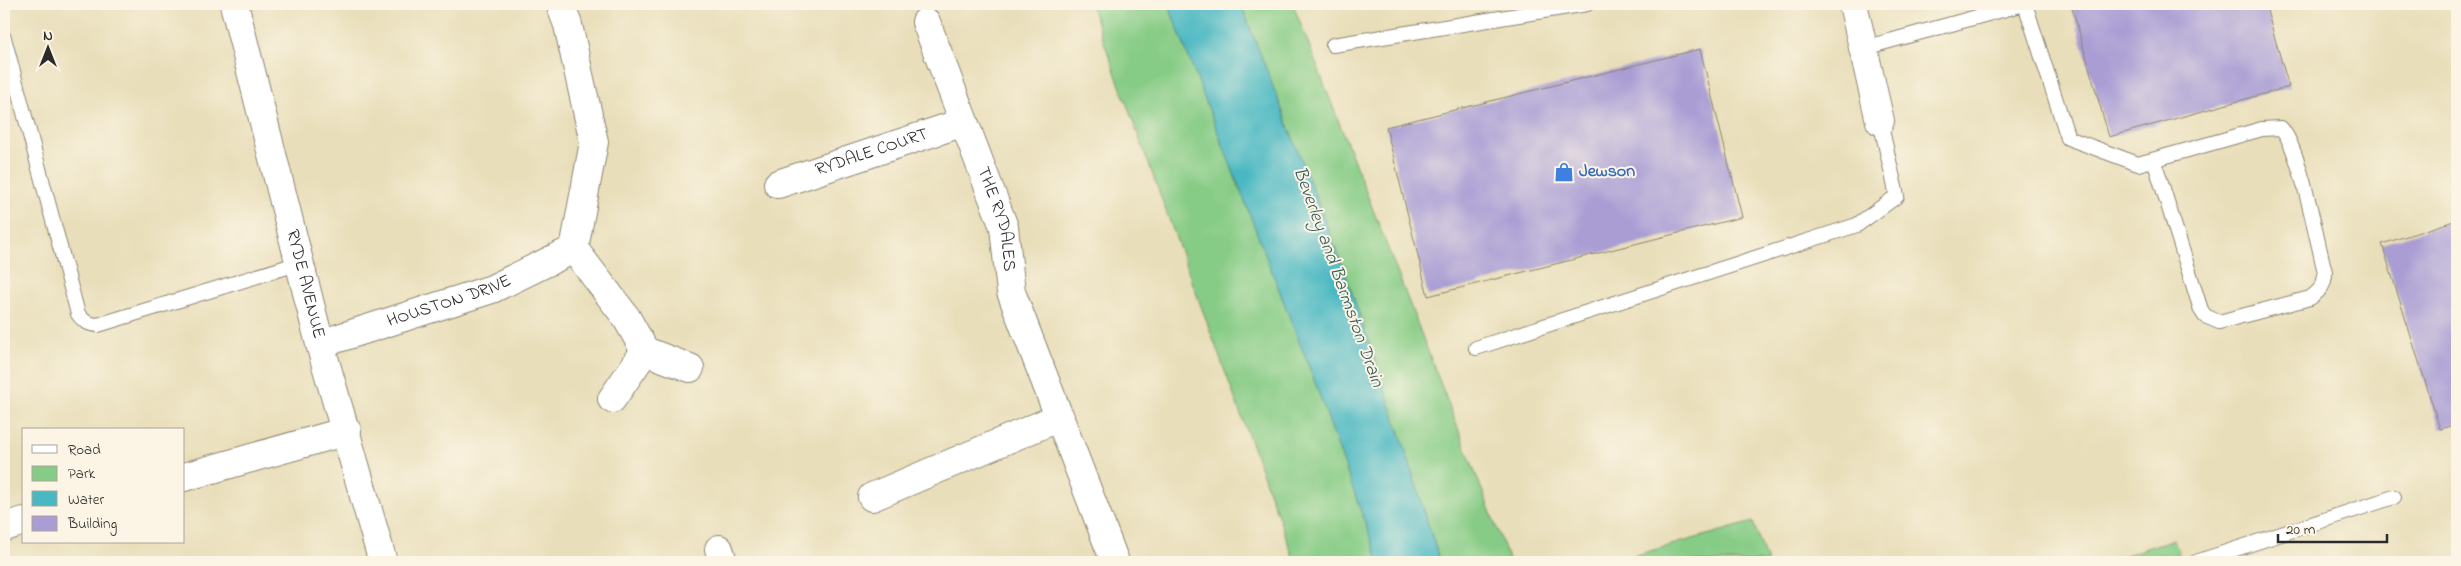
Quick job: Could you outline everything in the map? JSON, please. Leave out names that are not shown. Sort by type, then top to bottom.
[{"type":"street","name":"RYDE AVENUE","points":[[234,4],[320,344],[347,431],[383,562]]},
{"type":"street","points":[[560,4],[568,25],[594,142],[574,249],[626,317],[644,351],[690,368]]},
{"type":"street","points":[[1853,4],[1880,121]]},
{"type":"street","name":"THE RYDALES","points":[[926,22],[1004,226],[1011,292],[1115,562]]},
{"type":"street","name":"RYDALE COURT","points":[[778,184],[964,122]]},
{"type":"street","name":"HOUSTON DRIVE","points":[[320,344],[492,289],[574,249]]},
{"type":"street","points":[[612,400],[644,351]]},
{"type":"street","points":[[872,497],[1060,417]]},
{"type":"street","points":[[185,476],[347,431]]},
{"type":"street","points":[[4,527],[22,522]]},
{"type":"lane","points":[[1333,45],[1587,4]]},
{"type":"lane","points":[[1864,48],[2024,4],[2068,138],[2138,164],[2262,129],[2281,128],[2290,142],[2312,218],[2325,272],[2325,280],[2321,290],[2310,298],[2220,322],[2205,316],[2200,310],[2154,160]]},
{"type":"lane","points":[[4,38],[78,314],[82,320],[89,324],[98,325],[300,263]]},
{"type":"lane","points":[[1476,348],[1857,225],[1897,196],[1880,121]]},
{"type":"lane","points":[[2196,562],[2394,497]]},
{"type":"green space","points":[[1090,4],[1168,4],[1316,385],[1379,562],[1295,562]]},
{"type":"green space","points":[[1241,4],[1293,4],[1510,562],[1440,562],[1402,439],[1344,270]]},
{"type":"green space","points":[[1753,522],[1767,562],[1611,562]]},
{"type":"green space","points":[[2174,539],[2182,562],[2104,562]]},
{"type":"water","name":"Beverley and Barmston Drain","points":[[1168,4],[1241,4],[1344,270],[1402,439],[1440,562],[1379,562],[1316,385]]},
{"type":"building","points":[[2071,4],[2265,4],[2289,87],[2109,137]]},
{"type":"building","name":"Jewson","points":[[1700,49],[1742,217],[1428,296],[1386,127]]},
{"type":"building","points":[[2457,220],[2457,424],[2440,429],[2382,244]]},
{"type":"place","name":"Jewson","points":[[1564,172]]}]
